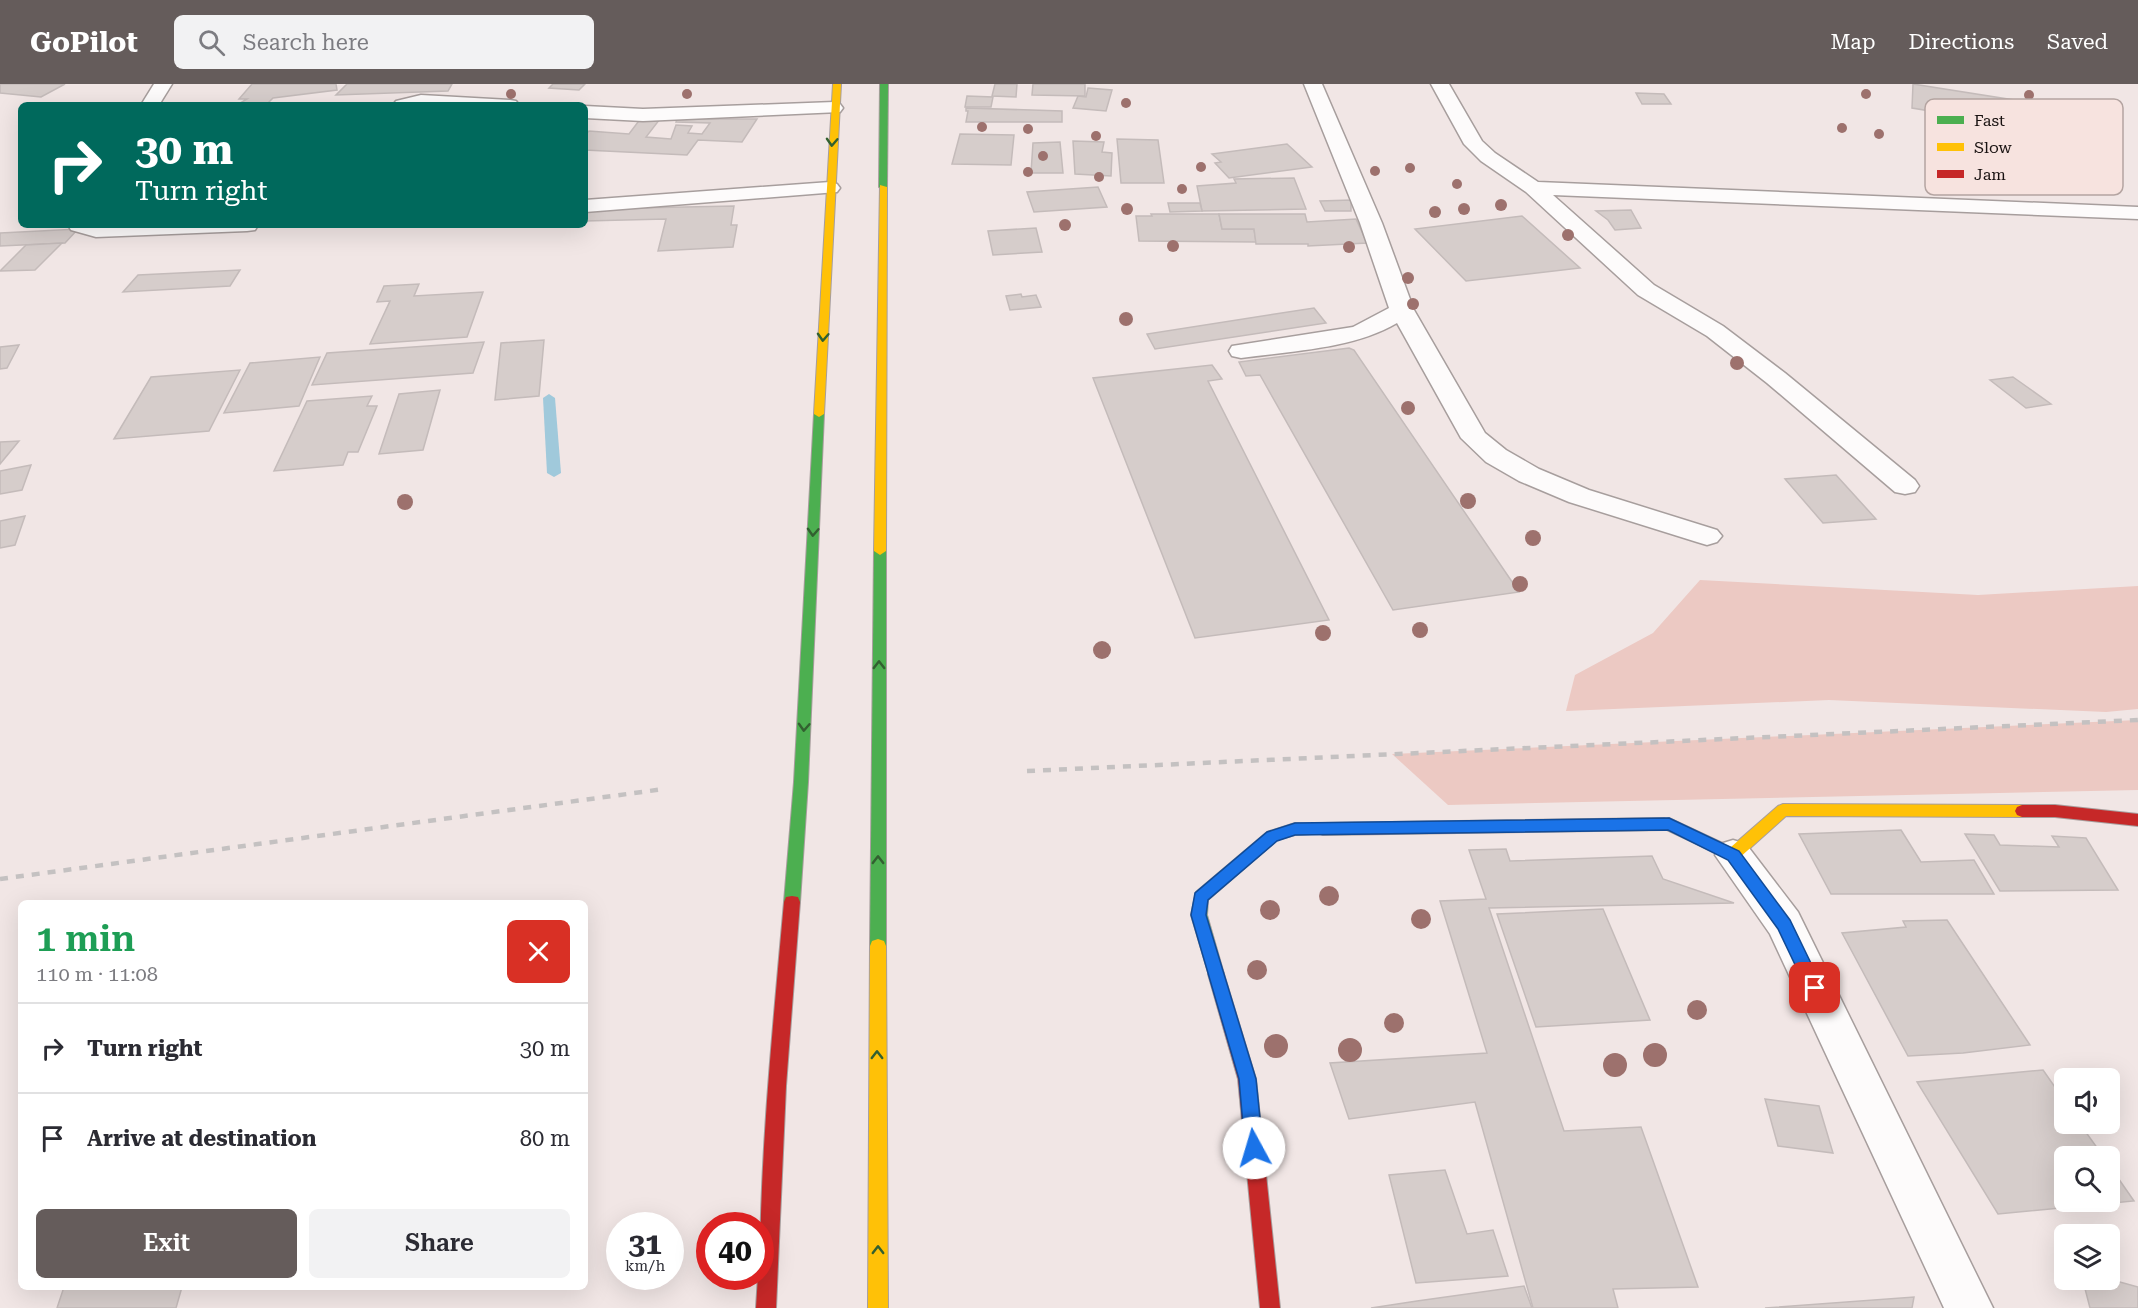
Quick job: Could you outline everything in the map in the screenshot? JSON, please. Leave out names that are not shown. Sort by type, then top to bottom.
[{"type":"main road","points":[[766,1308],[777,1086],[801,782],[837,84]]},
{"type":"main road","points":[[878,1308],[884,84]]},
{"type":"main road","points":[[1270,1308],[1247,1079],[1198,915],[1201,897],[1272,836],[1295,829],[1669,824],[1733,855],[1783,810],[2055,811],[2138,820]]},
{"type":"street","points":[[153,102],[164,84]]},
{"type":"street","points":[[1313,84],[1371,223],[1402,310],[1474,438],[1496,456],[1529,475],[1579,496],[1707,536]]},
{"type":"street","points":[[1440,84],[1474,144],[1488,157],[1533,188],[1646,290],[1724,338],[1905,486]]},
{"type":"street","points":[[412,102],[466,92],[500,102]]},
{"type":"street","points":[[588,112],[633,116],[834,108]]},
{"type":"street","points":[[588,206],[830,188]]},
{"type":"street","points":[[1533,188],[2138,213]]},
{"type":"street","points":[[88,228],[96,231],[113,231],[180,228]]},
{"type":"street","points":[[1240,351],[1358,333],[1402,310]]},
{"type":"street","points":[[1733,855],[1784,924],[1969,1308]]},
{"type":"shaded area","points":[[1700,580],[1978,595],[2138,586],[2138,709],[2106,712],[1829,700],[1566,711],[1575,675],[1653,633]]},
{"type":"shaded area","points":[[2138,720],[2138,790],[1448,805],[1392,754]]},
{"type":"building","points":[[0,84],[65,84],[41,97],[0,93]]},
{"type":"building","points":[[252,84],[336,84],[337,90],[273,98],[269,102],[242,102],[247,99],[239,99]]},
{"type":"building","points":[[347,84],[452,84],[448,91],[336,95]]},
{"type":"building","points":[[553,84],[585,84],[579,90],[549,88]]},
{"type":"building","points":[[995,84],[1017,84],[1016,97],[992,96]]},
{"type":"building","points":[[1033,84],[1085,84],[1085,96],[1032,95]]},
{"type":"building","points":[[1913,84],[2008,99],[1925,99],[1925,110],[1912,108]]},
{"type":"building","points":[[1088,88],[1112,90],[1106,111],[1073,108],[1078,96],[1086,97]]},
{"type":"building","points":[[1636,93],[1664,94],[1671,104],[1642,104]]},
{"type":"building","points":[[967,96],[993,97],[991,107],[965,107]]},
{"type":"building","points":[[966,108],[1062,111],[1062,122],[966,122],[968,111]]},
{"type":"building","points":[[641,118],[660,119],[646,137],[671,139],[676,125],[692,126],[688,133],[702,134],[710,123],[676,122],[677,119],[757,119],[742,142],[698,140],[687,155],[588,150],[589,131],[629,134]]},
{"type":"building","points":[[960,134],[1014,135],[1011,165],[952,164]]},
{"type":"building","points":[[1117,139],[1158,140],[1164,183],[1121,183]]},
{"type":"building","points":[[1073,141],[1104,142],[1102,152],[1112,153],[1111,176],[1075,174]]},
{"type":"building","points":[[1060,142],[1063,173],[1031,173],[1033,143]]},
{"type":"building","points":[[1287,144],[1312,167],[1229,178],[1215,163],[1221,162],[1212,154]]},
{"type":"building","points":[[1294,178],[1306,209],[1202,211],[1197,186],[1236,183],[1234,179]]},
{"type":"building","points":[[1098,187],[1107,207],[1034,212],[1027,192]]},
{"type":"building","points":[[1351,200],[1351,211],[1325,211],[1320,201]]},
{"type":"building","points":[[1168,203],[1200,203],[1202,211],[1170,212]]},
{"type":"building","points":[[734,206],[731,225],[737,225],[733,247],[658,251],[666,219],[588,221],[588,209]]},
{"type":"building","points":[[1631,210],[1641,228],[1615,230],[1608,220],[1596,211]]},
{"type":"building","points":[[1151,214],[1219,214],[1222,229],[1254,229],[1256,242],[1139,241],[1136,216],[1152,216]]},
{"type":"building","points":[[1219,214],[1305,214],[1307,222],[1356,219],[1367,243],[1308,246],[1308,244],[1256,244],[1254,229],[1222,229]]},
{"type":"building","points":[[1522,216],[1580,268],[1466,281],[1415,229]]},
{"type":"building","points":[[1036,228],[1042,252],[993,255],[988,231]]},
{"type":"building","points":[[78,229],[65,243],[0,246],[0,233]]},
{"type":"building","points":[[62,243],[35,270],[0,271],[26,245]]},
{"type":"building","points":[[240,270],[230,286],[123,292],[138,275]]},
{"type":"building","points":[[419,284],[414,296],[483,292],[467,337],[370,344],[390,301],[377,302],[384,286]]},
{"type":"building","points":[[1021,294],[1022,297],[1036,295],[1041,307],[1010,310],[1006,296]]},
{"type":"building","points":[[1314,308],[1326,323],[1155,349],[1147,334]]},
{"type":"building","points":[[544,340],[539,396],[495,400],[501,343]]},
{"type":"building","points":[[484,342],[473,373],[312,385],[327,353]]},
{"type":"building","points":[[19,345],[7,368],[0,369],[0,347]]},
{"type":"building","points":[[1349,348],[1354,350],[1519,592],[1393,610],[1260,375],[1246,376],[1239,362]]},
{"type":"building","points":[[320,357],[299,406],[224,413],[250,363]]},
{"type":"building","points":[[1212,365],[1222,379],[1208,381],[1329,620],[1195,638],[1093,378]]},
{"type":"building","points":[[240,370],[209,431],[114,439],[151,377]]},
{"type":"building","points":[[2013,377],[2051,404],[2026,408],[1990,380]]},
{"type":"building","points":[[440,390],[423,450],[379,454],[399,394]]},
{"type":"building","points":[[372,396],[367,406],[377,406],[358,452],[348,452],[343,465],[274,471],[307,401]]},
{"type":"building","points":[[19,441],[0,464],[0,442]]},
{"type":"building","points":[[31,465],[22,490],[0,494],[0,471]]},
{"type":"building","points":[[1836,475],[1876,519],[1823,523],[1785,479]]},
{"type":"building","points":[[25,516],[15,545],[0,548],[0,521]]},
{"type":"building","points":[[1901,830],[1921,862],[1974,860],[1994,894],[1831,894],[1799,834]]},
{"type":"building","points":[[1965,834],[1994,835],[2000,845],[2059,847],[2052,836],[2086,838],[2118,890],[2000,891]]},
{"type":"building","points":[[1506,849],[1510,861],[1652,856],[1663,879],[1734,903],[1489,908],[1564,1131],[1641,1127],[1698,1287],[1613,1289],[1618,1308],[1533,1308],[1475,1102],[1349,1119],[1330,1063],[1487,1053],[1440,901],[1486,899],[1469,850]]},
{"type":"building","points":[[1603,909],[1650,1020],[1536,1027],[1497,914]]},
{"type":"building","points":[[1947,920],[2030,1045],[1963,1053],[1908,1056],[1842,933],[1906,927],[1903,921]]},
{"type":"building","points":[[2043,1070],[2054,1086],[2054,1134],[2087,1134],[2096,1146],[2054,1146],[2054,1209],[1998,1214],[1917,1082]]},
{"type":"building","points":[[1765,1099],[1819,1106],[1833,1153],[1778,1146]]},
{"type":"building","points":[[1445,1170],[1467,1234],[1493,1230],[1508,1276],[1416,1283],[1389,1175]]},
{"type":"building","points":[[2120,1181],[2134,1201],[2120,1202]]},
{"type":"building","points":[[2120,1282],[2138,1287],[2138,1308],[2090,1308],[2085,1290],[2120,1290]]},
{"type":"building","points":[[1524,1286],[1532,1308],[1371,1308],[1417,1301]]},
{"type":"building","points":[[63,1290],[181,1290],[176,1308],[57,1308]]},
{"type":"building","points":[[1914,1297],[1912,1308],[1765,1308]]},
{"type":"waterway","points":[[549,398],[554,473]]},
{"type":"railway","points":[[1027,771],[2138,720]]},
{"type":"railway","points":[[0,879],[664,789]]},
{"type":"traffic: fast","points":[[883,187],[884,84]]},
{"type":"traffic: fast","points":[[792,902],[801,782],[819,414]]},
{"type":"traffic: fast","points":[[878,946],[880,551]]},
{"type":"traffic: fast","points":[[1216,974],[1199,915],[1201,897],[1272,836],[1295,829],[1323,829]]},
{"type":"traffic: slow","points":[[819,414],[837,84]]},
{"type":"traffic: slow","points":[[880,551],[883,187]]},
{"type":"traffic: slow","points":[[1664,824],[1669,824],[1733,855],[1783,810],[2022,811]]},
{"type":"traffic: slow","points":[[878,946],[878,1308]]},
{"type":"traffic: jam","points":[[2022,811],[2055,811],[2138,820]]},
{"type":"traffic: jam","points":[[1323,829],[1664,824]]},
{"type":"traffic: jam","points":[[766,1308],[777,1086],[792,902]]},
{"type":"traffic: jam","points":[[1216,974],[1247,1079],[1270,1308]]},
{"type":"route","points":[[1254,1148],[1247,1079],[1198,915],[1201,897],[1272,836],[1295,829],[1669,824],[1733,855],[1784,924],[1815,988]]}]
